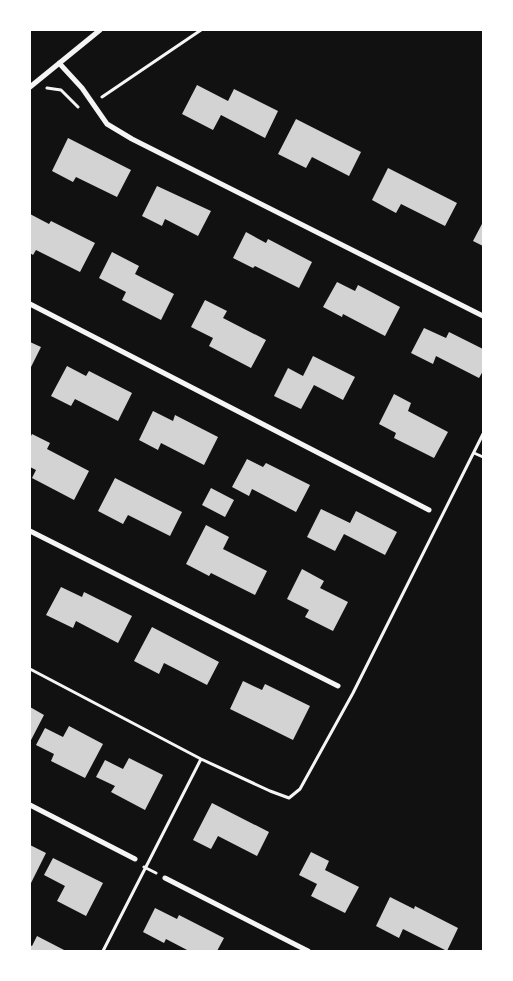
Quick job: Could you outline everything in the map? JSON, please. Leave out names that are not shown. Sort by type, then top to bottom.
[{"type":"street","points":[[30,87],[100,30]]},
{"type":"street","points":[[59,63],[82,88],[107,124],[132,139],[483,316]]},
{"type":"street","points":[[30,304],[429,510]]},
{"type":"street","points":[[30,531],[338,686]]},
{"type":"street","points":[[30,805],[135,859]]},
{"type":"street","points":[[165,878],[308,951]]},
{"type":"path","points":[[39,79],[47,88],[61,90],[80,109],[84,110],[133,74],[201,30]]},
{"type":"path","points":[[474,453],[483,457]]},
{"type":"path","points":[[103,951],[201,759]]},
{"type":"path","points":[[135,859],[145,868],[165,878]]},
{"type":"building","points":[[197,85],[228,101],[234,89],[278,111],[265,138],[221,115],[213,130],[182,114]]},
{"type":"building","points":[[296,119],[361,152],[349,176],[312,157],[306,168],[278,154]]},
{"type":"building","points":[[68,138],[131,170],[117,197],[76,177],[73,182],[52,171]]},
{"type":"building","points":[[388,168],[457,203],[445,226],[401,204],[396,213],[372,200]]},
{"type":"building","points":[[157,186],[211,211],[198,236],[165,219],[162,226],[142,216]]},
{"type":"building","points":[[30,214],[49,224],[51,221],[95,243],[80,272],[36,250],[33,255],[30,253]]},
{"type":"building","points":[[483,222],[483,246],[473,241]]},
{"type":"building","points":[[246,232],[266,243],[268,239],[312,262],[299,288],[255,266],[253,268],[233,258]]},
{"type":"building","points":[[112,252],[139,266],[135,274],[174,294],[161,320],[122,300],[126,292],[99,278]]},
{"type":"building","points":[[337,282],[355,291],[358,285],[400,307],[385,336],[343,314],[342,317],[323,307]]},
{"type":"building","points":[[205,300],[227,311],[223,318],[266,340],[251,368],[209,346],[213,338],[191,327]]},
{"type":"building","points":[[424,328],[446,338],[449,332],[483,349],[483,371],[479,378],[436,356],[433,364],[411,353]]},
{"type":"building","points":[[30,342],[41,347],[30,369]]},
{"type":"building","points":[[313,356],[355,377],[343,400],[314,385],[301,409],[274,396],[288,368],[303,376]]},
{"type":"building","points":[[67,366],[86,376],[89,371],[132,393],[118,421],[75,399],[71,406],[51,396]]},
{"type":"building","points":[[394,394],[411,403],[408,411],[448,432],[434,458],[394,438],[396,433],[379,424]]},
{"type":"building","points":[[153,411],[173,421],[175,415],[218,437],[204,465],[161,443],[158,450],[139,440]]},
{"type":"building","points":[[32,434],[50,443],[47,449],[89,471],[74,500],[32,478],[36,470],[30,467],[30,438]]},
{"type":"building","points":[[247,459],[263,467],[266,463],[310,485],[296,512],[252,489],[249,496],[232,487]]},
{"type":"building","points":[[115,478],[182,512],[170,536],[128,515],[123,524],[98,511]]},
{"type":"building","points":[[211,488],[234,500],[225,517],[202,505]]},
{"type":"building","points":[[321,509],[350,523],[356,511],[397,532],[385,555],[344,534],[335,551],[307,537]]},
{"type":"building","points":[[206,525],[229,537],[223,549],[267,571],[255,595],[211,573],[209,576],[186,564]]},
{"type":"building","points":[[302,569],[324,581],[320,588],[348,602],[333,631],[305,617],[309,610],[287,599]]},
{"type":"building","points":[[61,587],[82,597],[84,592],[132,616],[118,643],[76,621],[73,628],[46,615]]},
{"type":"building","points":[[152,627],[219,662],[207,685],[164,663],[159,674],[134,661]]},
{"type":"building","points":[[243,681],[262,690],[265,684],[310,706],[293,740],[230,709]]},
{"type":"building","points":[[30,707],[44,715],[30,742]]},
{"type":"building","points":[[69,726],[103,744],[85,778],[51,761],[54,754],[36,745],[45,728],[63,737]]},
{"type":"building","points":[[129,758],[163,775],[145,810],[111,792],[115,786],[96,777],[105,760],[123,769]]},
{"type":"building","points":[[212,803],[269,832],[257,856],[218,836],[211,849],[193,840]]},
{"type":"building","points":[[30,845],[46,853],[30,885]]},
{"type":"building","points":[[311,852],[329,861],[325,870],[359,887],[345,913],[311,896],[317,884],[299,875]]},
{"type":"building","points":[[53,858],[103,883],[86,916],[57,901],[65,886],[44,875]]},
{"type":"building","points":[[390,897],[414,909],[415,906],[458,928],[447,951],[403,929],[399,938],[376,926]]},
{"type":"building","points":[[155,908],[177,919],[179,915],[224,938],[217,951],[189,951],[166,939],[164,943],[143,932]]},
{"type":"building","points":[[37,936],[66,951],[30,951],[30,945],[32,946]]}]
